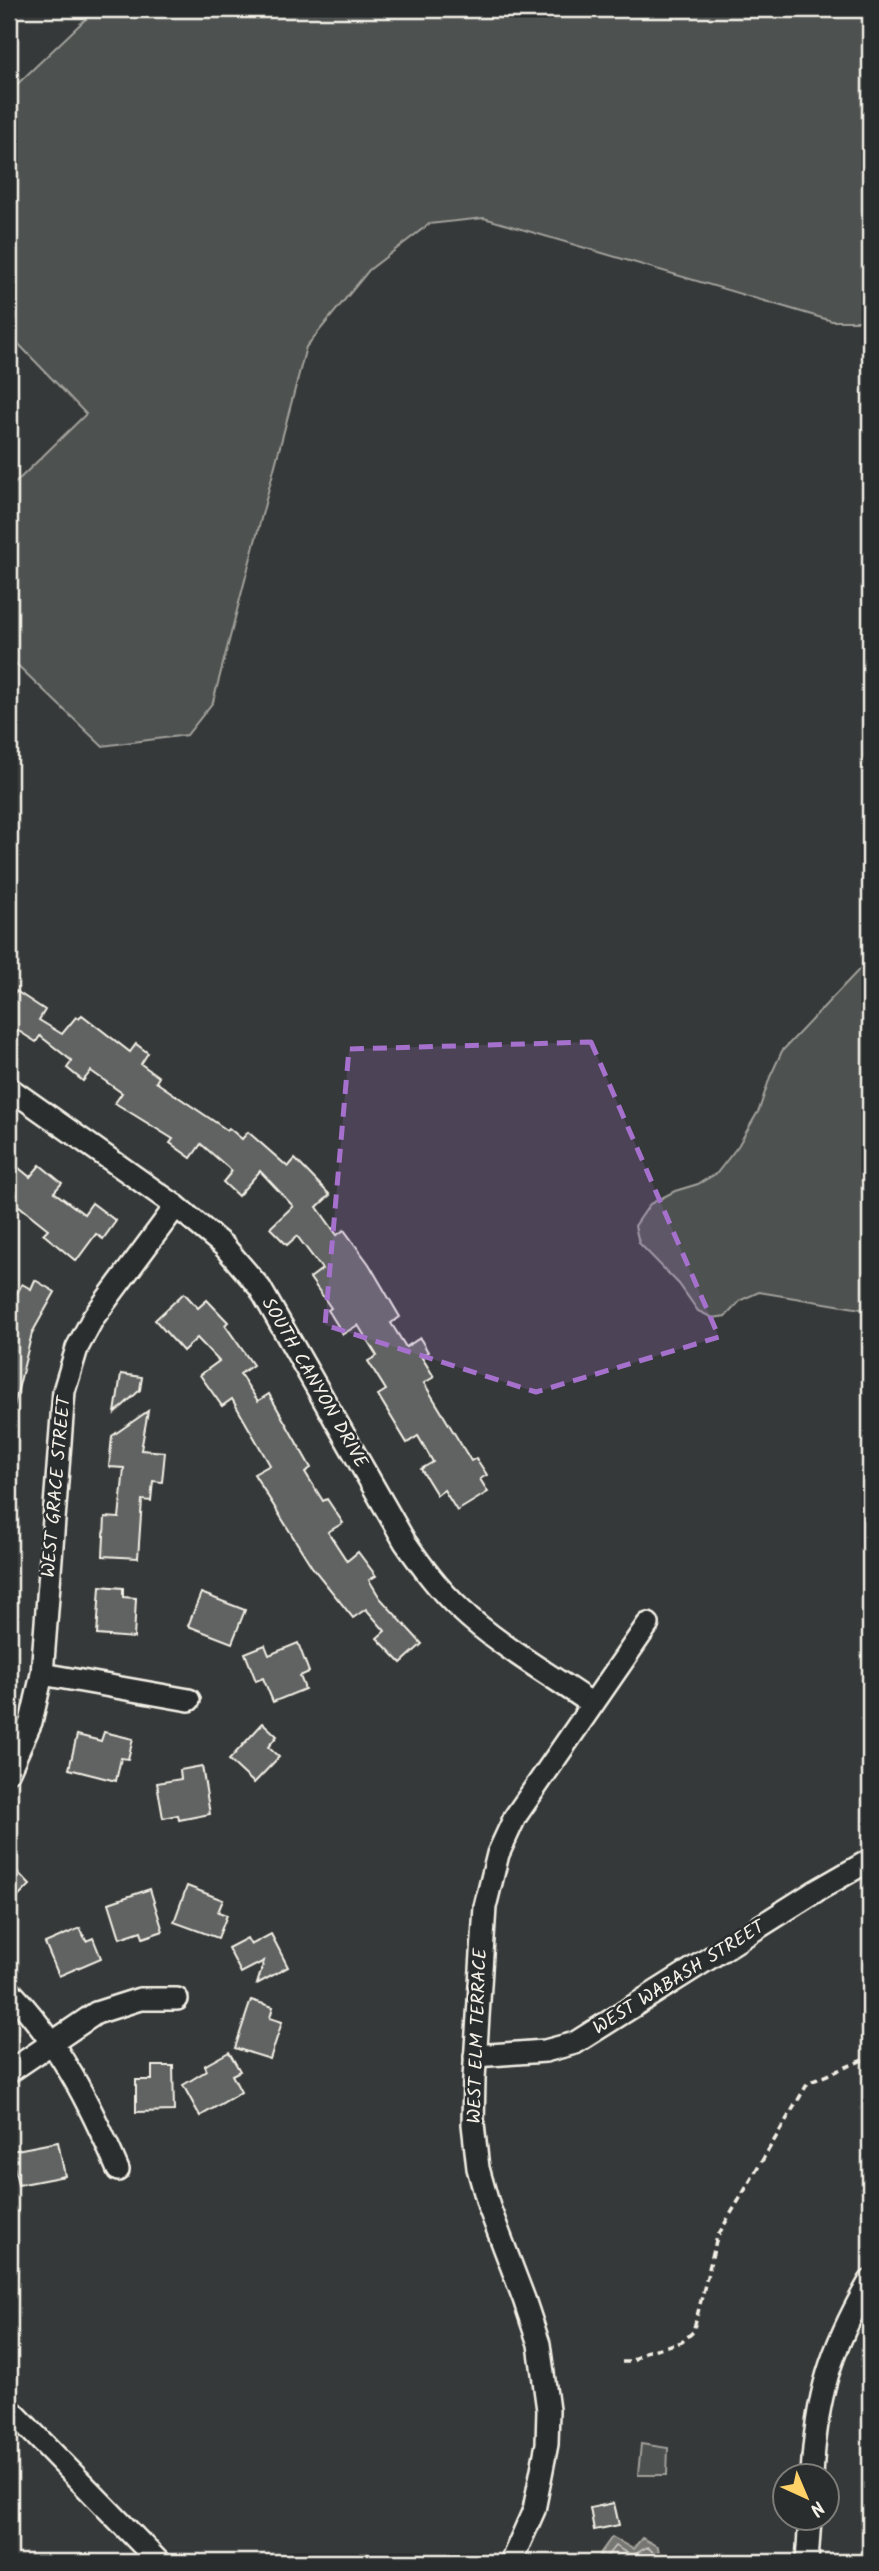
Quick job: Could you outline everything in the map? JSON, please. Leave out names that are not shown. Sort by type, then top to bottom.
[{"type":"street","name":"SOUTH CANYON DRIVE","points":[[9,1087],[176,1206],[224,1246],[260,1288],[405,1542],[427,1573],[459,1609],[592,1704]]},
{"type":"street","name":"WEST GRACE STREET","points":[[9,1772],[31,1722],[42,1674],[64,1391],[77,1348],[93,1318],[176,1206]]},
{"type":"street","name":"WEST ELM TERRACE","points":[[511,2562],[534,2510],[544,2464],[548,2410],[539,2344],[489,2207],[478,2168],[473,2124],[485,1907],[498,1854],[515,1817],[648,1624]]},
{"type":"street","points":[[42,1674],[189,1700]]},
{"type":"street","name":"WEST WABASH STREET","points":[[475,2056],[545,2051],[575,2043],[816,1891],[870,1860]]},
{"type":"street","points":[[9,1990],[52,2041],[91,2107],[118,2170]]},
{"type":"street","points":[[9,2072],[96,2013],[140,1999],[177,1999]]},
{"type":"street","points":[[813,2462],[818,2409],[825,2378],[837,2344],[870,2281]]},
{"type":"street","points":[[9,2408],[159,2562]]},
{"type":"street","points":[[807,2562],[809,2532]]},
{"type":"path","points":[[622,2362],[630,2362],[645,2352],[682,2342],[693,2332],[717,2237],[808,2083],[870,2057]]},
{"type":"highlighted area","points":[[591,1042],[719,1337],[536,1392],[325,1325],[349,1049]]},
{"type":"shaded area","points":[[96,9],[870,9],[870,321],[832,321],[484,218],[429,224],[369,270],[306,347],[213,702],[187,735],[102,746],[9,657],[9,489],[86,414],[9,334],[9,92]]},
{"type":"shaded area","points":[[870,958],[870,1313],[861,1309],[759,1292],[741,1300],[726,1316],[713,1318],[698,1311],[679,1284],[639,1243],[635,1226],[650,1204],[717,1173],[738,1146],[759,1110],[782,1051]]},
{"type":"shaded area","points":[[641,2444],[668,2448],[667,2475],[638,2475]]},
{"type":"water","points":[[612,2537],[633,2549],[642,2538],[658,2547],[660,2559],[658,2562],[603,2562],[599,2555]]},
{"type":"building","points":[[16,991],[45,1010],[39,1020],[62,1034],[76,1017],[79,1019],[82,1015],[130,1052],[136,1044],[148,1053],[141,1064],[159,1077],[156,1082],[242,1139],[248,1132],[288,1167],[295,1159],[330,1195],[317,1207],[337,1235],[344,1230],[369,1264],[400,1317],[391,1323],[406,1347],[420,1338],[428,1352],[421,1356],[434,1377],[424,1383],[471,1461],[476,1458],[487,1475],[480,1479],[488,1492],[457,1511],[444,1490],[437,1495],[421,1469],[433,1462],[418,1436],[407,1443],[378,1395],[386,1390],[368,1361],[377,1356],[358,1325],[343,1334],[328,1310],[331,1308],[310,1278],[322,1269],[297,1236],[287,1245],[270,1228],[293,1206],[260,1171],[238,1196],[223,1182],[232,1171],[201,1144],[191,1158],[170,1143],[173,1139],[115,1103],[122,1093],[91,1071],[83,1081],[67,1068],[72,1061],[40,1036],[36,1042],[9,1025],[9,1002]]},
{"type":"building","points":[[9,1160],[30,1177],[40,1165],[62,1183],[54,1192],[84,1214],[92,1203],[116,1221],[103,1239],[96,1234],[76,1261],[43,1234],[48,1229],[19,1206],[9,1219]]},
{"type":"building","points":[[35,1280],[55,1292],[32,1333],[14,1406],[9,1405],[9,1308],[22,1284],[31,1289]]},
{"type":"building","points":[[184,1293],[198,1308],[207,1300],[228,1322],[225,1325],[253,1365],[240,1374],[258,1401],[269,1394],[311,1468],[305,1472],[323,1501],[327,1499],[343,1523],[328,1532],[347,1561],[358,1552],[376,1576],[369,1580],[380,1598],[422,1644],[401,1663],[377,1638],[385,1631],[366,1609],[353,1618],[312,1567],[254,1474],[270,1465],[232,1399],[222,1406],[200,1375],[219,1361],[197,1338],[183,1351],[155,1320]]},
{"type":"building","points":[[121,1374],[142,1377],[140,1390],[115,1413]]},
{"type":"building","points":[[148,1411],[141,1450],[165,1452],[162,1482],[153,1481],[151,1501],[142,1500],[138,1558],[103,1556],[105,1517],[119,1518],[124,1468],[109,1467],[112,1436]]},
{"type":"building","points":[[100,1586],[123,1588],[123,1597],[136,1598],[134,1638],[97,1635]]},
{"type":"building","points":[[201,1593],[245,1610],[232,1643],[188,1626]]},
{"type":"building","points":[[298,1643],[309,1672],[300,1676],[305,1689],[273,1702],[263,1678],[256,1681],[245,1653],[265,1645],[269,1655]]},
{"type":"building","points":[[263,1723],[277,1736],[268,1747],[279,1757],[254,1783],[229,1760]]},
{"type":"building","points":[[104,1732],[133,1739],[128,1759],[121,1758],[116,1781],[69,1769],[77,1735],[101,1741]]},
{"type":"building","points":[[202,1766],[210,1814],[179,1820],[178,1815],[163,1818],[157,1783],[181,1779],[180,1770]]},
{"type":"building","points":[[9,1863],[30,1885],[9,1906]]},
{"type":"building","points":[[187,1886],[223,1900],[218,1912],[227,1915],[218,1938],[174,1922]]},
{"type":"building","points":[[150,1889],[163,1931],[143,1938],[141,1931],[120,1938],[109,1903]]},
{"type":"building","points":[[80,1928],[86,1941],[93,1938],[101,1958],[59,1976],[45,1943]]},
{"type":"building","points":[[271,1934],[288,1967],[257,1984],[264,1961],[241,1973],[228,1948],[247,1938],[251,1945]]},
{"type":"building","points":[[251,2000],[273,2007],[270,2018],[282,2022],[270,2059],[235,2048]]},
{"type":"building","points":[[229,2052],[240,2071],[232,2075],[241,2092],[200,2116],[183,2085],[206,2071],[204,2066]]},
{"type":"building","points":[[152,2066],[173,2066],[174,2111],[136,2112],[136,2080],[152,2080]]},
{"type":"building","points":[[58,2142],[65,2176],[18,2185],[11,2151]]},
{"type":"building","points":[[614,2503],[619,2525],[594,2530],[590,2508]]}]
